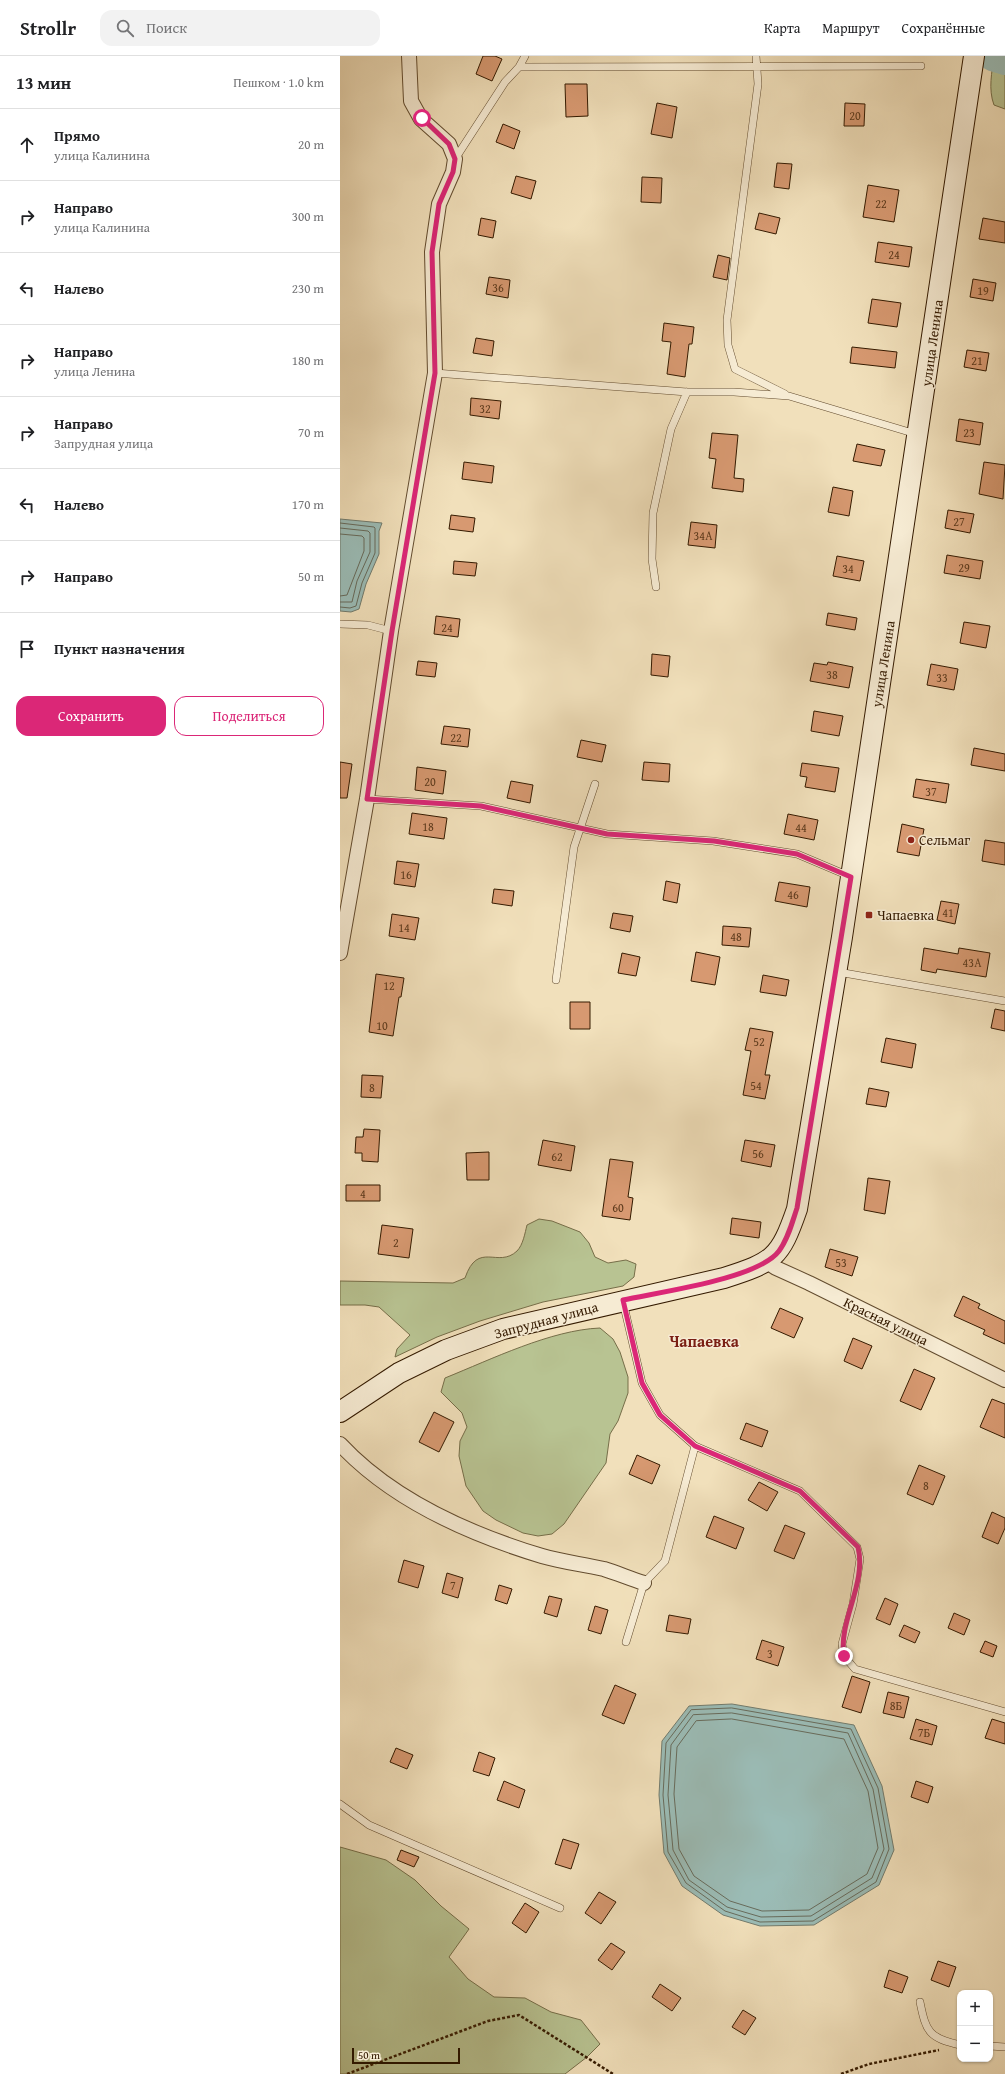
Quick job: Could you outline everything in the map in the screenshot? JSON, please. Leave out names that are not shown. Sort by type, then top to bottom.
[{"type":"street","points":[[340,953],[367,799],[392,631],[435,373],[432,252],[439,204],[453,172],[455,159],[449,144],[422,118],[411,101],[409,56]]},
{"type":"street","name":"улица Ленина","points":[[767,1262],[779,1251],[789,1234],[797,1208],[851,877],[974,56]]},
{"type":"street","name":"Запрудная улица","points":[[340,1412],[399,1373],[446,1350],[502,1329],[724,1278],[767,1262]]},
{"type":"street","name":"Красная улица","points":[[767,1262],[776,1268],[1005,1380]]},
{"type":"street","points":[[340,1444],[365,1467],[413,1503],[464,1528],[542,1557],[606,1570],[644,1583]]},
{"type":"lane","points":[[455,159],[505,82],[519,67],[525,56]]},
{"type":"lane","points":[[756,56],[758,84],[727,320],[728,345],[735,369],[789,396],[918,435]]},
{"type":"lane","points":[[519,67],[921,66]]},
{"type":"lane","points":[[435,373],[687,392],[734,392],[789,396]]},
{"type":"lane","points":[[656,587],[652,559],[653,513],[671,429],[687,392]]},
{"type":"lane","points":[[340,624],[368,625],[392,631]]},
{"type":"lane","points":[[556,980],[574,847],[581,830],[595,784]]},
{"type":"lane","points":[[367,799],[481,806],[581,830],[607,834],[714,841],[797,854],[851,877]]},
{"type":"lane","points":[[836,972],[1005,1001]]},
{"type":"lane","points":[[623,1300],[642,1383],[660,1415],[695,1446],[800,1491],[858,1547],[860,1559],[853,1604],[842,1644],[844,1656],[855,1669],[1005,1712]]},
{"type":"lane","points":[[626,1642],[644,1583],[665,1561],[695,1446]]},
{"type":"lane","points":[[340,1804],[369,1825],[560,1908]]},
{"type":"lane","points":[[920,2002],[924,2025],[940,2040],[957,2044]]},
{"type":"lane","points":[[993,2046],[1005,2046]]},
{"type":"path","points":[[347,2074],[488,2021],[520,2015],[613,2074]]},
{"type":"path","points":[[841,2074],[869,2064],[945,2049]]},
{"type":"green space","points":[[994,56],[1005,56],[1005,109],[994,105],[992,99],[991,80]]},
{"type":"green space","points":[[539,1219],[552,1221],[580,1232],[589,1243],[595,1257],[608,1263],[626,1260],[636,1264],[634,1277],[623,1286],[543,1302],[480,1321],[437,1337],[395,1357],[397,1349],[410,1335],[379,1307],[365,1305],[340,1305],[340,1281],[453,1283],[465,1278],[470,1267],[476,1260],[489,1257],[510,1256],[517,1251],[525,1235],[527,1225]]},
{"type":"green space","points":[[600,1328],[613,1339],[620,1352],[628,1377],[628,1393],[618,1421],[610,1434],[606,1463],[564,1524],[552,1534],[538,1536],[523,1533],[496,1520],[483,1511],[466,1486],[459,1456],[460,1441],[467,1427],[462,1413],[441,1392],[445,1378],[502,1354],[542,1340],[581,1330]]},
{"type":"green space","points":[[340,1847],[386,1860],[415,1880],[441,1906],[469,1929],[449,1957],[468,1979],[494,1997],[525,1998],[551,2012],[581,2020],[600,2044],[587,2057],[565,2074],[340,2074]]},
{"type":"water","points":[[340,519],[382,523],[379,531],[379,554],[366,584],[359,609],[351,612],[340,611]]},
{"type":"water","points":[[732,1704],[854,1725],[882,1786],[894,1850],[879,1885],[814,1925],[760,1926],[723,1915],[682,1886],[664,1853],[659,1795],[662,1741],[689,1706]]},
{"type":"building","points":[[483,56],[495,56],[502,59],[492,81],[476,74]]},
{"type":"building","points":[[565,84],[587,84],[588,116],[566,117]]},
{"type":"building","points":[[657,103],[677,107],[672,138],[651,134]]},
{"type":"building","points":[[845,103],[865,104],[864,126],[844,126]]},
{"type":"building","points":[[503,124],[520,131],[514,149],[496,142]]},
{"type":"building","points":[[777,163],[792,164],[789,189],[774,187]]},
{"type":"building","points":[[516,176],[536,181],[531,199],[511,193]]},
{"type":"building","points":[[642,177],[662,178],[661,203],[641,202]]},
{"type":"building","points":[[868,185],[899,190],[894,222],[863,217]]},
{"type":"building","points":[[759,213],[780,218],[776,234],[755,229]]},
{"type":"building","points":[[481,218],[496,221],[493,238],[478,235]]},
{"type":"building","points":[[983,218],[1005,222],[1005,243],[979,239]]},
{"type":"building","points":[[878,242],[912,247],[909,267],[875,262]]},
{"type":"building","points":[[718,255],[730,258],[727,280],[713,277]]},
{"type":"building","points":[[489,277],[510,280],[508,298],[486,294]]},
{"type":"building","points":[[973,279],[996,283],[993,301],[970,297]]},
{"type":"building","points":[[872,299],[901,303],[897,327],[868,323]]},
{"type":"building","points":[[664,323],[694,327],[692,344],[689,344],[685,377],[667,374],[671,342],[662,341]]},
{"type":"building","points":[[476,338],[494,341],[492,356],[473,353]]},
{"type":"building","points":[[852,347],[897,352],[895,368],[850,363]]},
{"type":"building","points":[[967,350],[989,353],[986,371],[964,367]]},
{"type":"building","points":[[471,398],[501,401],[499,419],[470,415]]},
{"type":"building","points":[[959,419],[983,423],[980,445],[956,441]]},
{"type":"building","points":[[712,433],[738,435],[734,478],[744,479],[743,492],[712,488],[716,459],[709,458]]},
{"type":"building","points":[[857,444],[885,450],[881,466],[853,461]]},
{"type":"building","points":[[464,462],[494,466],[492,483],[462,479]]},
{"type":"building","points":[[984,462],[1005,465],[1003,499],[979,494]]},
{"type":"building","points":[[833,487],[853,491],[849,516],[828,512]]},
{"type":"building","points":[[948,510],[974,514],[970,533],[945,528]]},
{"type":"building","points":[[451,515],[475,518],[473,532],[449,529]]},
{"type":"building","points":[[691,522],[717,525],[715,548],[688,545]]},
{"type":"building","points":[[947,555],[983,561],[980,579],[944,573]]},
{"type":"building","points":[[837,556],[864,561],[860,581],[833,576]]},
{"type":"building","points":[[454,561],[477,563],[475,576],[453,574]]},
{"type":"building","points":[[828,613],[857,618],[855,630],[826,625]]},
{"type":"building","points":[[436,616],[460,619],[458,637],[434,634]]},
{"type":"building","points":[[964,622],[990,626],[986,648],[960,643]]},
{"type":"building","points":[[652,654],[670,656],[668,677],[651,675]]},
{"type":"building","points":[[418,661],[437,663],[435,677],[416,675]]},
{"type":"building","points":[[828,662],[853,667],[849,688],[810,681],[814,663],[827,665]]},
{"type":"building","points":[[931,664],[958,669],[954,690],[927,685]]},
{"type":"building","points":[[814,711],[843,716],[839,736],[811,731]]},
{"type":"building","points":[[444,726],[470,729],[468,747],[441,744]]},
{"type":"building","points":[[581,740],[606,745],[602,762],[577,757]]},
{"type":"building","points":[[974,748],[1005,754],[1005,771],[971,765]]},
{"type":"building","points":[[340,762],[352,764],[347,798],[340,798]]},
{"type":"building","points":[[644,762],[670,764],[669,782],[642,780]]},
{"type":"building","points":[[802,763],[839,768],[835,792],[805,787],[807,777],[800,776]]},
{"type":"building","points":[[417,767],[446,771],[443,794],[415,790]]},
{"type":"building","points":[[916,779],[949,784],[946,803],[913,797]]},
{"type":"building","points":[[511,781],[533,785],[530,803],[507,798]]},
{"type":"building","points":[[412,813],[447,818],[444,839],[409,834]]},
{"type":"building","points":[[788,814],[818,820],[814,840],[784,834]]},
{"type":"building","name":"Сельмаг","points":[[902,824],[924,829],[919,856],[897,852]]},
{"type":"building","points":[[985,840],[1005,843],[1005,865],[982,861]]},
{"type":"building","points":[[397,861],[419,864],[415,887],[394,884]]},
{"type":"building","points":[[666,881],[680,884],[677,903],[663,900]]},
{"type":"building","points":[[779,882],[810,887],[807,907],[775,901]]},
{"type":"building","points":[[494,889],[514,891],[512,906],[492,903]]},
{"type":"building","points":[[941,901],[959,904],[955,924],[937,920]]},
{"type":"building","points":[[613,913],[633,916],[630,932],[610,928]]},
{"type":"building","points":[[392,914],[419,918],[415,940],[389,936]]},
{"type":"building","points":[[723,926],[751,928],[749,947],[722,945]]},
{"type":"building","points":[[924,948],[958,954],[959,948],[990,953],[986,977],[937,969],[936,973],[921,970]]},
{"type":"building","points":[[696,952],[720,957],[715,985],[691,981]]},
{"type":"building","points":[[622,953],[640,957],[636,976],[618,973]]},
{"type":"building","points":[[376,974],[404,978],[401,997],[399,997],[393,1036],[369,1032]]},
{"type":"building","points":[[763,975],[789,980],[786,996],[760,992]]},
{"type":"building","points":[[570,1002],[590,1002],[590,1029],[570,1029]]},
{"type":"building","points":[[995,1009],[1005,1011],[1005,1031],[991,1028]]},
{"type":"building","points":[[750,1028],[773,1032],[765,1075],[770,1075],[765,1099],[743,1095],[751,1051],[745,1050]]},
{"type":"building","points":[[886,1038],[916,1044],[912,1068],[881,1062]]},
{"type":"building","points":[[362,1075],[383,1076],[381,1098],[361,1097]]},
{"type":"building","points":[[869,1088],[889,1092],[886,1107],[866,1104]]},
{"type":"building","points":[[364,1129],[380,1130],[378,1162],[362,1161],[362,1153],[355,1153],[356,1137],[363,1137]]},
{"type":"building","points":[[543,1140],[575,1146],[571,1171],[538,1165]]},
{"type":"building","points":[[745,1140],[775,1145],[771,1167],[741,1161]]},
{"type":"building","points":[[489,1152],[489,1180],[467,1180],[466,1153]]},
{"type":"building","points":[[610,1159],[633,1162],[628,1197],[633,1198],[630,1220],[602,1216]]},
{"type":"building","points":[[868,1178],[890,1181],[885,1214],[864,1210]]},
{"type":"building","points":[[346,1185],[380,1185],[380,1201],[346,1201]]},
{"type":"building","points":[[732,1218],[761,1222],[759,1238],[730,1234]]},
{"type":"building","points":[[382,1225],[413,1229],[409,1258],[378,1254]]},
{"type":"building","points":[[830,1249],[858,1257],[852,1276],[825,1267]]},
{"type":"building","points":[[963,1296],[980,1304],[978,1308],[1005,1321],[1005,1344],[983,1334],[985,1330],[954,1316]]},
{"type":"building","points":[[780,1308],[803,1318],[794,1338],[771,1328]]},
{"type":"building","points":[[853,1338],[872,1346],[862,1369],[844,1361]]},
{"type":"building","points":[[914,1369],[935,1378],[921,1410],[900,1401]]},
{"type":"building","points":[[992,1399],[1005,1404],[1005,1438],[980,1427]]},
{"type":"building","points":[[434,1412],[454,1422],[439,1452],[419,1442]]},
{"type":"building","points":[[746,1423],[768,1431],[762,1447],[740,1439]]},
{"type":"building","points":[[637,1455],[660,1465],[652,1484],[629,1474]]},
{"type":"building","points":[[919,1465],[945,1476],[933,1505],[907,1494]]},
{"type":"building","points":[[759,1482],[778,1492],[767,1511],[748,1500]]},
{"type":"building","points":[[992,1512],[1005,1518],[1005,1528],[998,1544],[982,1537]]},
{"type":"building","points":[[714,1516],[744,1528],[736,1549],[706,1537]]},
{"type":"building","points":[[785,1525],[805,1533],[794,1559],[774,1551]]},
{"type":"building","points":[[404,1560],[424,1566],[418,1588],[398,1582]]},
{"type":"building","points":[[447,1573],[463,1578],[458,1598],[442,1593]]},
{"type":"building","points":[[499,1585],[512,1589],[507,1604],[495,1600]]},
{"type":"building","points":[[549,1596],[562,1599],[557,1617],[544,1613]]},
{"type":"building","points":[[885,1598],[898,1604],[890,1625],[876,1619]]},
{"type":"building","points":[[595,1606],[608,1610],[601,1634],[588,1630]]},
{"type":"building","points":[[954,1613],[970,1620],[964,1635],[948,1628]]},
{"type":"building","points":[[669,1615],[691,1619],[688,1634],[666,1631]]},
{"type":"building","points":[[904,1625],[920,1632],[915,1643],[899,1636]]},
{"type":"building","points":[[762,1640],[784,1647],[778,1666],[756,1659]]},
{"type":"building","points":[[985,1641],[997,1646],[993,1657],[980,1652]]},
{"type":"building","points":[[852,1676],[870,1682],[861,1713],[842,1707]]},
{"type":"building","points":[[615,1685],[636,1694],[624,1724],[602,1715]]},
{"type":"building","points":[[888,1692],[909,1697],[904,1718],[883,1713]]},
{"type":"building","points":[[916,1719],[937,1726],[932,1745],[910,1739]]},
{"type":"building","points":[[992,1719],[1005,1723],[1005,1744],[985,1738]]},
{"type":"building","points":[[396,1748],[413,1755],[407,1769],[390,1762]]},
{"type":"building","points":[[479,1752],[495,1758],[489,1776],[473,1771]]},
{"type":"building","points":[[504,1781],[525,1790],[519,1808],[497,1800]]},
{"type":"building","points":[[916,1781],[933,1787],[928,1803],[911,1797]]},
{"type":"building","points":[[563,1839],[579,1844],[571,1869],[555,1864]]},
{"type":"building","points":[[401,1850],[419,1857],[414,1867],[397,1860]]},
{"type":"building","points":[[599,1892],[616,1902],[601,1924],[585,1913]]},
{"type":"building","points":[[525,1903],[539,1912],[526,1933],[512,1923]]},
{"type":"building","points":[[611,1943],[625,1952],[612,1970],[598,1960]]},
{"type":"building","points":[[938,1961],[956,1967],[949,1987],[931,1980]]},
{"type":"building","points":[[889,1970],[908,1977],[902,1993],[884,1987]]},
{"type":"building","points":[[660,1984],[681,1998],[672,2011],[652,1997]]},
{"type":"building","points":[[743,2010],[756,2018],[745,2035],[732,2027]]},
{"type":"waterway","points":[[992,58],[1005,62]]},
{"type":"place","name":"Сельмаг","points":[[911,840]]},
{"type":"place","name":"Чапаевка","points":[[869,915]]},
{"type":"district","name":"Чапаевка","points":[[704,1341]]},
{"type":"route","points":[[422,118],[449,144],[455,159],[453,172],[439,204],[432,252],[435,373],[392,631],[367,799],[481,806],[581,830],[607,834],[714,841],[797,854],[851,877],[797,1208],[789,1234],[779,1251],[767,1262],[749,1270],[724,1278],[623,1300],[642,1383],[660,1415],[695,1446],[800,1491],[858,1547],[860,1559],[853,1604],[842,1644],[844,1656]]}]
